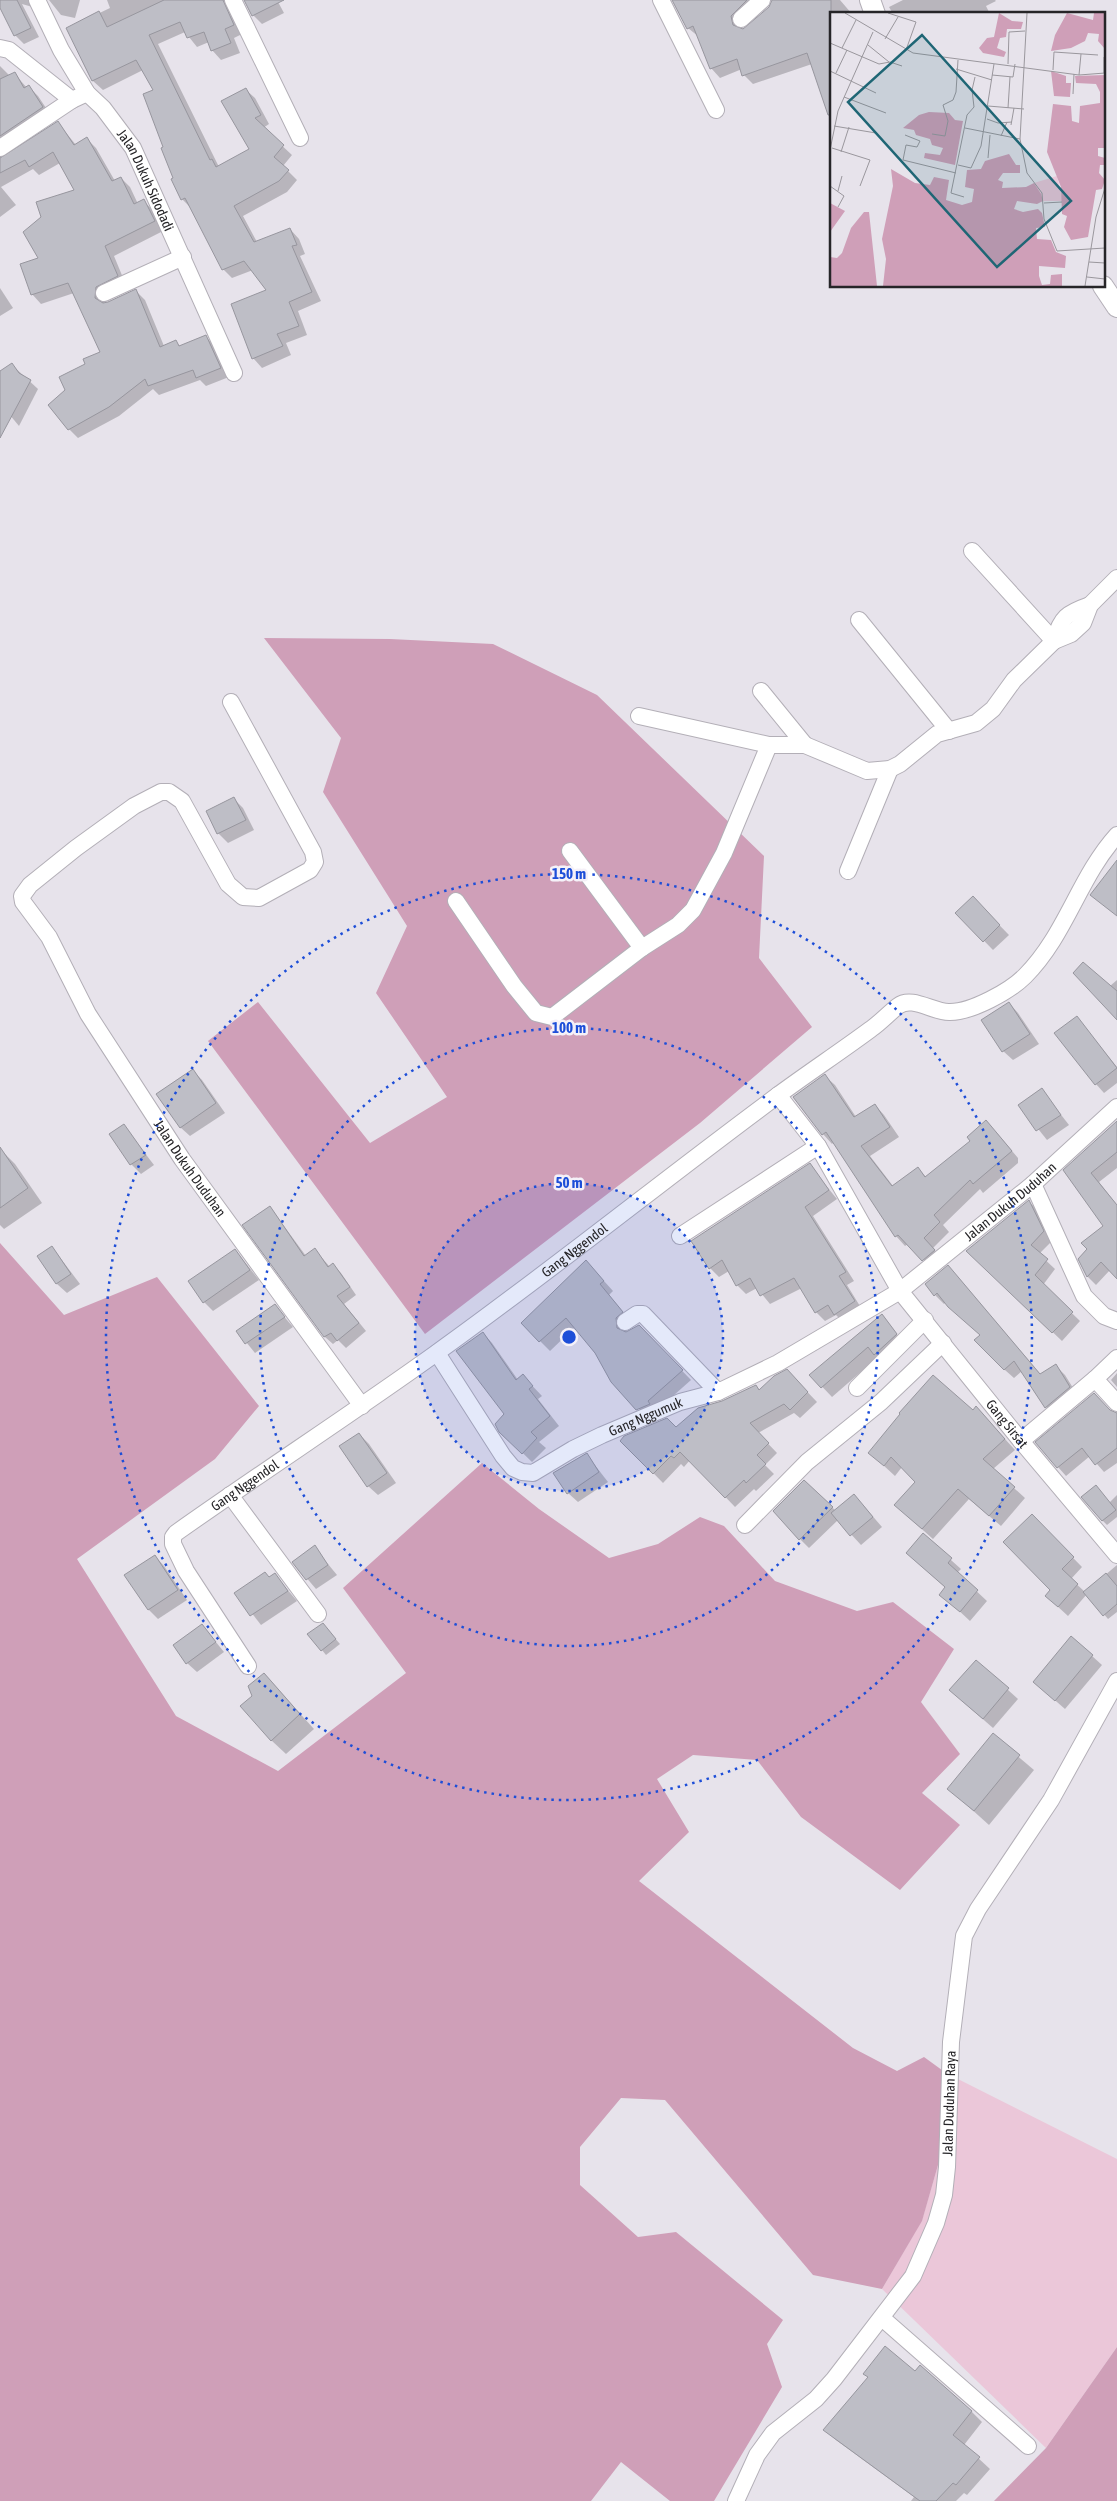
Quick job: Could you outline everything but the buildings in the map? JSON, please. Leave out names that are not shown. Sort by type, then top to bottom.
[{"type":"street","name":"Jalan Dukuh Sidodadi","points":[[37,0],[61,50],[87,93],[103,108],[133,148],[234,373]]},
{"type":"street","points":[[233,0],[300,138]]},
{"type":"street","points":[[661,0],[716,110]]},
{"type":"street","points":[[740,19],[762,0]]},
{"type":"street","points":[[0,48],[9,50],[72,100]]},
{"type":"street","points":[[0,148],[72,100],[87,93]]},
{"type":"street","points":[[104,292],[183,257]]},
{"type":"street","points":[[1104,288],[1117,307]]},
{"type":"street","points":[[972,551],[1054,641]]},
{"type":"street","points":[[639,716],[769,745],[805,745],[867,771],[890,769],[900,764],[937,734],[976,723],[993,709],[1014,680],[1054,641],[1071,634],[1083,623],[1090,605],[1117,578]]},
{"type":"street","points":[[1054,641],[1060,622],[1072,611],[1090,605]]},
{"type":"street","points":[[859,620],[949,730]]},
{"type":"street","points":[[761,691],[805,745]]},
{"type":"street","name":"Jalan Dukuh Duduhan","points":[[231,702],[313,852],[314,866],[264,896],[251,899],[243,897],[228,884],[182,801],[169,792],[161,792],[134,806],[102,828],[30,885],[22,896],[22,902],[37,918],[59,954],[88,1014],[177,1152],[362,1406]]},
{"type":"street","points":[[456,901],[514,986],[536,1013],[552,1017],[642,948],[678,925],[693,910],[724,853],[769,745]]},
{"type":"street","points":[[848,871],[890,769]]},
{"type":"street","name":"Gang Nggendol","points":[[248,1666],[186,1571],[173,1544],[173,1537],[176,1533],[437,1353],[568,1257],[778,1095],[873,1028],[902,1003],[912,1002],[938,1011],[954,1012],[972,1007],[1008,990],[1025,976],[1066,921],[1100,854],[1117,835]]},
{"type":"street","points":[[570,851],[642,948]]},
{"type":"street","points":[[778,1095],[818,1146],[900,1291]]},
{"type":"street","name":"Jalan Dukuh Duduhan","points":[[900,1291],[1033,1184],[1117,1107]]},
{"type":"street","points":[[680,1236],[818,1146]]},
{"type":"street","points":[[1033,1184],[1084,1296],[1104,1316],[1117,1321]]},
{"type":"street","name":"Gang Nggumuk","points":[[437,1353],[503,1456],[513,1468],[522,1472],[533,1473],[572,1449],[680,1402],[718,1392],[778,1364],[900,1291]]},
{"type":"street","name":"Gang Sirsat","points":[[900,1291],[1021,1441],[1117,1555]]},
{"type":"street","points":[[626,1322],[637,1314],[643,1314],[718,1392]]},
{"type":"street","points":[[857,1388],[925,1320]]},
{"type":"street","points":[[745,1524],[807,1462],[881,1402],[943,1343]]},
{"type":"street","points":[[1021,1441],[1117,1358]]},
{"type":"street","points":[[1095,1379],[1117,1403]]},
{"type":"street","points":[[230,1495],[318,1614]]},
{"type":"street","name":"Jalan Duduhan Raya","points":[[736,2501],[756,2455],[774,2433],[816,2399],[882,2318],[913,2276],[936,2223],[944,2195],[947,2167],[951,2042],[964,1936],[978,1909],[1051,1800],[1117,1681]]},
{"type":"street","points":[[882,2318],[1028,2446]]},
{"type":"shaded area","points":[[264,638],[390,639],[493,644],[597,695],[764,856],[759,958],[812,1027],[700,1123],[425,1334],[208,1041],[258,1002],[370,1143],[447,1097],[376,993],[407,926],[323,792],[341,738]]},
{"type":"shaded area","points":[[0,1243],[64,1315],[157,1277],[259,1406],[215,1459],[77,1559],[176,1716],[278,1771],[406,1673],[343,1588],[482,1463],[539,1509],[609,1558],[658,1544],[700,1517],[724,1526],[775,1581],[857,1611],[893,1602],[954,1649],[921,1702],[960,1754],[922,1793],[960,1825],[900,1890],[801,1817],[757,1760],[693,1755],[657,1779],[689,1832],[639,1881],[853,2048],[897,2071],[924,2057],[946,2073],[940,2158],[922,2221],[882,2289],[813,2275],[665,2100],[621,2098],[580,2147],[580,2185],[638,2237],[676,2232],[783,2320],[767,2344],[782,2387],[714,2501],[670,2501],[621,2462],[591,2501],[0,2501]]},
{"type":"shaded area","points":[[946,2073],[1117,2159],[1117,2347],[1046,2448],[882,2289],[922,2220],[940,2158]]},
{"type":"shaded area","points":[[1117,2347],[1117,2501],[994,2501],[1046,2448]]}]
